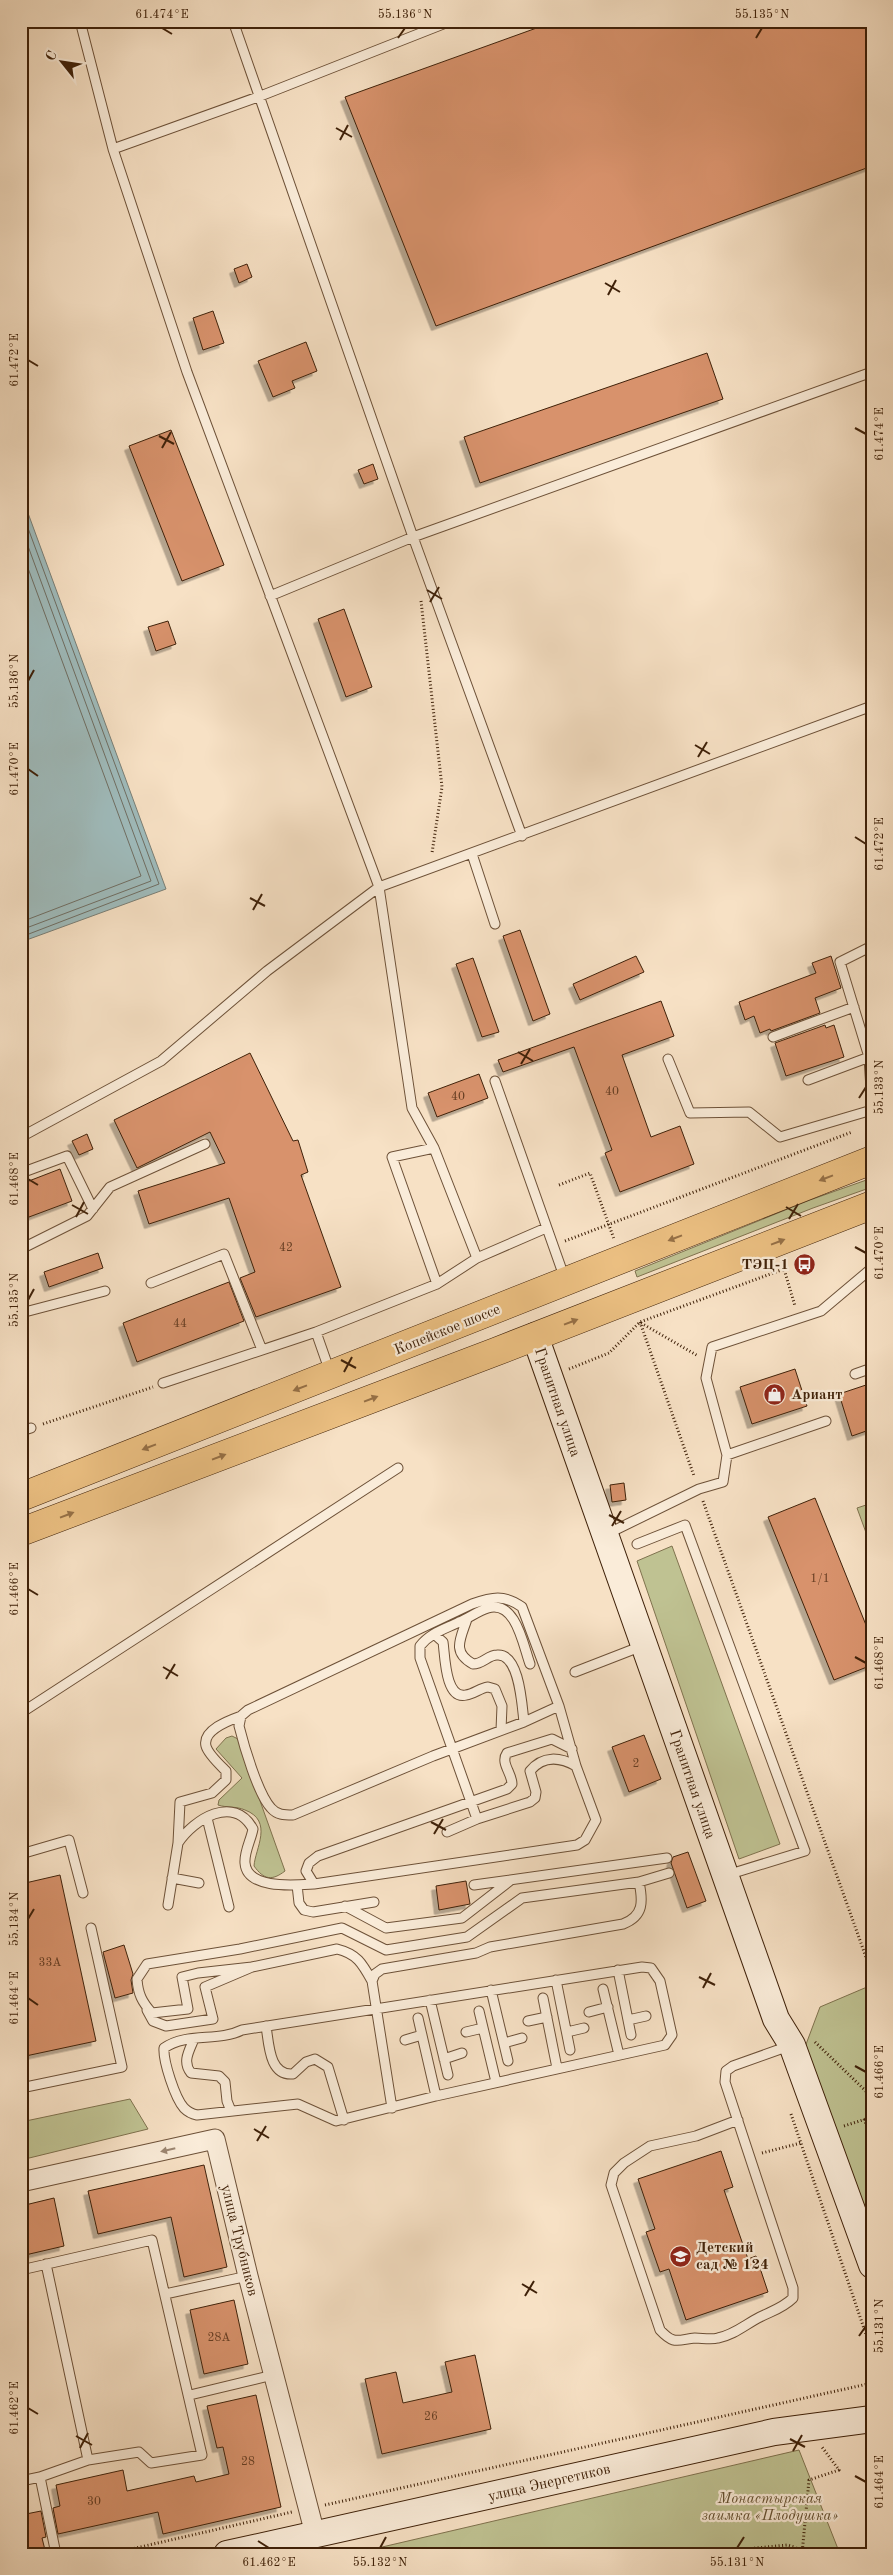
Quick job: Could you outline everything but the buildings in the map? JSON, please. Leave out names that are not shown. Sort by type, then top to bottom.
[{"type":"main road","name":"Копейское шоссе","points":[[21,1497],[331,1376],[872,1160]]},
{"type":"main road","points":[[22,1533],[872,1205]]},
{"type":"main road","name":"Гранитная улица","points":[[522,1299],[535,1336]]},
{"type":"street","name":"Гранитная улица","points":[[535,1336],[776,2019],[800,2041],[812,2137],[872,2265]]},
{"type":"street","name":"улица Трубников","points":[[21,2182],[215,2139],[273,2376],[315,2534]]},
{"type":"street","name":"улица Энергетиков","points":[[227,2554],[774,2432],[872,2418]]},
{"type":"lane","points":[[80,21],[113,149],[187,372],[379,887],[412,1108],[434,1148],[477,1258]]},
{"type":"lane","points":[[232,21],[413,537],[522,836]]},
{"type":"lane","points":[[113,149],[258,97],[451,21]]},
{"type":"lane","points":[[270,596],[413,537],[872,372]]},
{"type":"lane","points":[[21,1137],[161,1061],[267,971],[379,887],[872,706]]},
{"type":"lane","points":[[472,854],[496,924]]},
{"type":"lane","points":[[872,946],[840,962],[870,1057],[872,1105]]},
{"type":"lane","points":[[773,1037],[854,1006]]},
{"type":"lane","points":[[808,1080],[870,1057]]},
{"type":"lane","points":[[668,1059],[690,1113],[749,1112],[780,1137],[872,1110]]},
{"type":"lane","points":[[495,1081],[566,1282]]},
{"type":"lane","points":[[21,1249],[87,1216],[110,1187],[205,1144]]},
{"type":"lane","points":[[434,1148],[392,1157],[437,1284]]},
{"type":"lane","points":[[21,1173],[67,1156],[93,1209]]},
{"type":"lane","points":[[163,1383],[316,1332],[437,1284],[477,1258],[546,1228]]},
{"type":"lane","points":[[151,1283],[224,1254],[262,1350]]},
{"type":"lane","points":[[605,1535],[698,1489],[724,1482],[726,1455],[706,1378],[712,1347],[821,1311],[872,1268]]},
{"type":"lane","points":[[21,1313],[105,1291]]},
{"type":"lane","points":[[316,1332],[331,1376]]},
{"type":"lane","points":[[855,1374],[872,1368]]},
{"type":"lane","points":[[726,1455],[826,1421]]},
{"type":"lane","points":[[21,1431],[31,1428]]},
{"type":"lane","points":[[21,1713],[398,1468]]},
{"type":"lane","points":[[636,1544],[685,1525],[804,1851],[725,1876]]},
{"type":"lane","points":[[168,1905],[178,1843],[180,1802],[212,1793],[226,1780],[228,1775],[206,1748],[206,1741],[213,1731],[223,1723],[241,1716],[248,1710],[463,1609],[499,1596],[508,1598],[522,1607],[560,1706],[576,1766],[596,1820],[585,1840],[577,1845],[297,1885],[267,1883],[254,1878],[246,1871],[245,1862],[253,1829],[247,1818],[237,1812],[225,1811],[207,1818],[188,1828],[178,1843]]},
{"type":"lane","points":[[477,1819],[420,1658],[420,1646],[434,1634],[498,1607],[508,1612],[515,1622],[530,1664]]},
{"type":"lane","points":[[467,1619],[458,1647],[460,1654],[473,1664],[480,1664],[495,1654],[503,1655],[511,1661],[517,1678],[524,1722]]},
{"type":"lane","points":[[434,1634],[443,1642],[449,1686],[456,1694],[464,1696],[488,1686],[495,1689],[502,1706],[501,1730]]},
{"type":"lane","points":[[575,1672],[644,1646]]},
{"type":"lane","points":[[241,1716],[239,1726],[242,1738],[264,1798],[272,1809],[282,1815],[293,1816],[452,1748],[524,1722],[560,1706]]},
{"type":"lane","points":[[314,1884],[306,1871],[309,1863],[318,1856],[507,1789],[512,1784],[504,1762],[506,1753],[552,1739],[572,1748]]},
{"type":"lane","points":[[447,1832],[477,1819],[530,1802],[535,1798],[536,1792],[530,1771],[534,1766],[553,1757],[564,1759],[576,1766]]},
{"type":"lane","points":[[207,1818],[229,1907]]},
{"type":"lane","points":[[21,1854],[69,1840],[83,1893]]},
{"type":"lane","points":[[474,1885],[667,1858]]},
{"type":"lane","points":[[252,1967],[205,1987],[213,2019],[166,2026],[153,2021],[138,1992],[137,1979],[147,1964],[240,1949],[342,1928],[386,1950],[468,1937],[522,1898],[639,1882],[669,1873]]},
{"type":"lane","points":[[172,1878],[199,1883]]},
{"type":"lane","points":[[345,1906],[386,1928],[462,1918],[511,1880]]},
{"type":"lane","points":[[372,1981],[375,1974],[382,1969],[624,1924],[634,1920],[640,1912],[642,1902],[639,1882]]},
{"type":"lane","points":[[297,1885],[300,1903],[304,1910],[313,1912],[374,1902]]},
{"type":"lane","points":[[21,2088],[122,2067],[91,1928]]},
{"type":"lane","points":[[143,2003],[152,2013],[188,2009],[182,1978],[198,1973],[252,1967],[337,1949],[350,1952],[359,1958],[372,1981],[392,2108]]},
{"type":"lane","points":[[642,1966],[650,1968],[657,1974],[672,2035],[664,2045],[436,2096],[344,2120],[331,2120],[298,2104],[197,2115],[189,2113],[182,2106],[163,2058],[164,2048],[174,2041],[232,2035],[242,2030],[556,1980],[642,1966]]},
{"type":"lane","points":[[618,1970],[631,2034]]},
{"type":"lane","points":[[556,1980],[570,2050]]},
{"type":"lane","points":[[604,1989],[619,2055]]},
{"type":"lane","points":[[491,1990],[508,2061]]},
{"type":"lane","points":[[542,1998],[557,2068]]},
{"type":"lane","points":[[430,2000],[448,2075]]},
{"type":"lane","points":[[589,2012],[608,2007]]},
{"type":"lane","points":[[479,2011],[496,2082]]},
{"type":"lane","points":[[628,2020],[646,2016]]},
{"type":"lane","points":[[528,2021],[546,2017]]},
{"type":"lane","points":[[418,2018],[436,2096]]},
{"type":"lane","points":[[266,2026],[271,2056],[279,2070],[286,2075],[293,2074],[306,2062],[315,2059],[328,2067],[344,2120]]},
{"type":"lane","points":[[466,2032],[483,2028]]},
{"type":"lane","points":[[567,2032],[584,2028]]},
{"type":"lane","points":[[405,2040],[422,2035]]},
{"type":"lane","points":[[504,2043],[522,2038]]},
{"type":"lane","points":[[194,2039],[186,2058],[186,2068],[191,2073],[219,2076],[225,2082],[226,2101],[230,2111]]},
{"type":"lane","points":[[738,2120],[696,2136],[650,2146],[624,2163],[614,2173],[611,2185],[660,2330],[668,2339],[677,2341],[694,2338],[717,2339],[730,2335],[760,2317],[785,2306],[794,2298],[793,2288],[738,2120],[725,2082],[726,2071],[734,2066],[800,2041]]},
{"type":"lane","points":[[444,2059],[462,2053]]},
{"type":"lane","points":[[21,2270],[152,2240],[190,2395],[202,2454],[151,2463],[139,2452],[88,2460],[40,2477],[21,2481]]},
{"type":"lane","points":[[46,2264],[88,2460]]},
{"type":"lane","points":[[165,2294],[248,2276]]},
{"type":"lane","points":[[190,2395],[273,2376]]},
{"type":"lane","points":[[40,2477],[56,2554]]},
{"type":"path","points":[[420,595],[442,787],[429,868]]},
{"type":"path","points":[[553,1246],[854,1131]]},
{"type":"path","points":[[559,1184],[590,1173],[621,1259]]},
{"type":"path","points":[[640,1322],[784,1269],[799,1318]]},
{"type":"path","points":[[640,1322],[709,1362]]},
{"type":"path","points":[[640,1322],[872,1974]]},
{"type":"path","points":[[31,1428],[163,1383]]},
{"type":"path","points":[[800,2041],[815,2042],[872,2097]]},
{"type":"path","points":[[750,2157],[872,2117]]},
{"type":"path","points":[[864,2119],[872,2139]]},
{"type":"path","points":[[110,2554],[308,2508],[872,2383]]},
{"type":"path","points":[[802,2554],[809,2480],[832,2472]]},
{"type":"path","points":[[695,2554],[787,2545],[795,2547],[802,2554]]},
{"type":"green space","points":[[872,1178],[872,1187],[637,1277],[635,1271],[810,1200]]},
{"type":"green space","points":[[872,1503],[872,1549],[857,1508]]},
{"type":"green space","points":[[672,1546],[780,1844],[739,1859],[637,1561]]},
{"type":"green space","points":[[232,1736],[238,1739],[285,1871],[272,1878],[261,1874],[254,1866],[261,1836],[259,1821],[254,1815],[245,1810],[218,1805],[219,1800],[242,1778],[216,1749],[226,1738]]},
{"type":"green space","points":[[867,1987],[872,1999],[872,2232],[805,2047],[820,2007]]},
{"type":"green space","points":[[130,2099],[148,2129],[21,2160],[21,2122]]},
{"type":"green space","name":"Монастырская заимка «Плодушка»","points":[[799,2450],[840,2554],[352,2554]]},
{"type":"water","points":[[21,494],[166,889],[21,942]]},
{"type":"place","name":"ТЭЦ-1","points":[[805,1264]]},
{"type":"place","name":"Ариант","points":[[775,1394]]},
{"type":"place","name":"Детский сад № 124","points":[[680,2256]]}]
